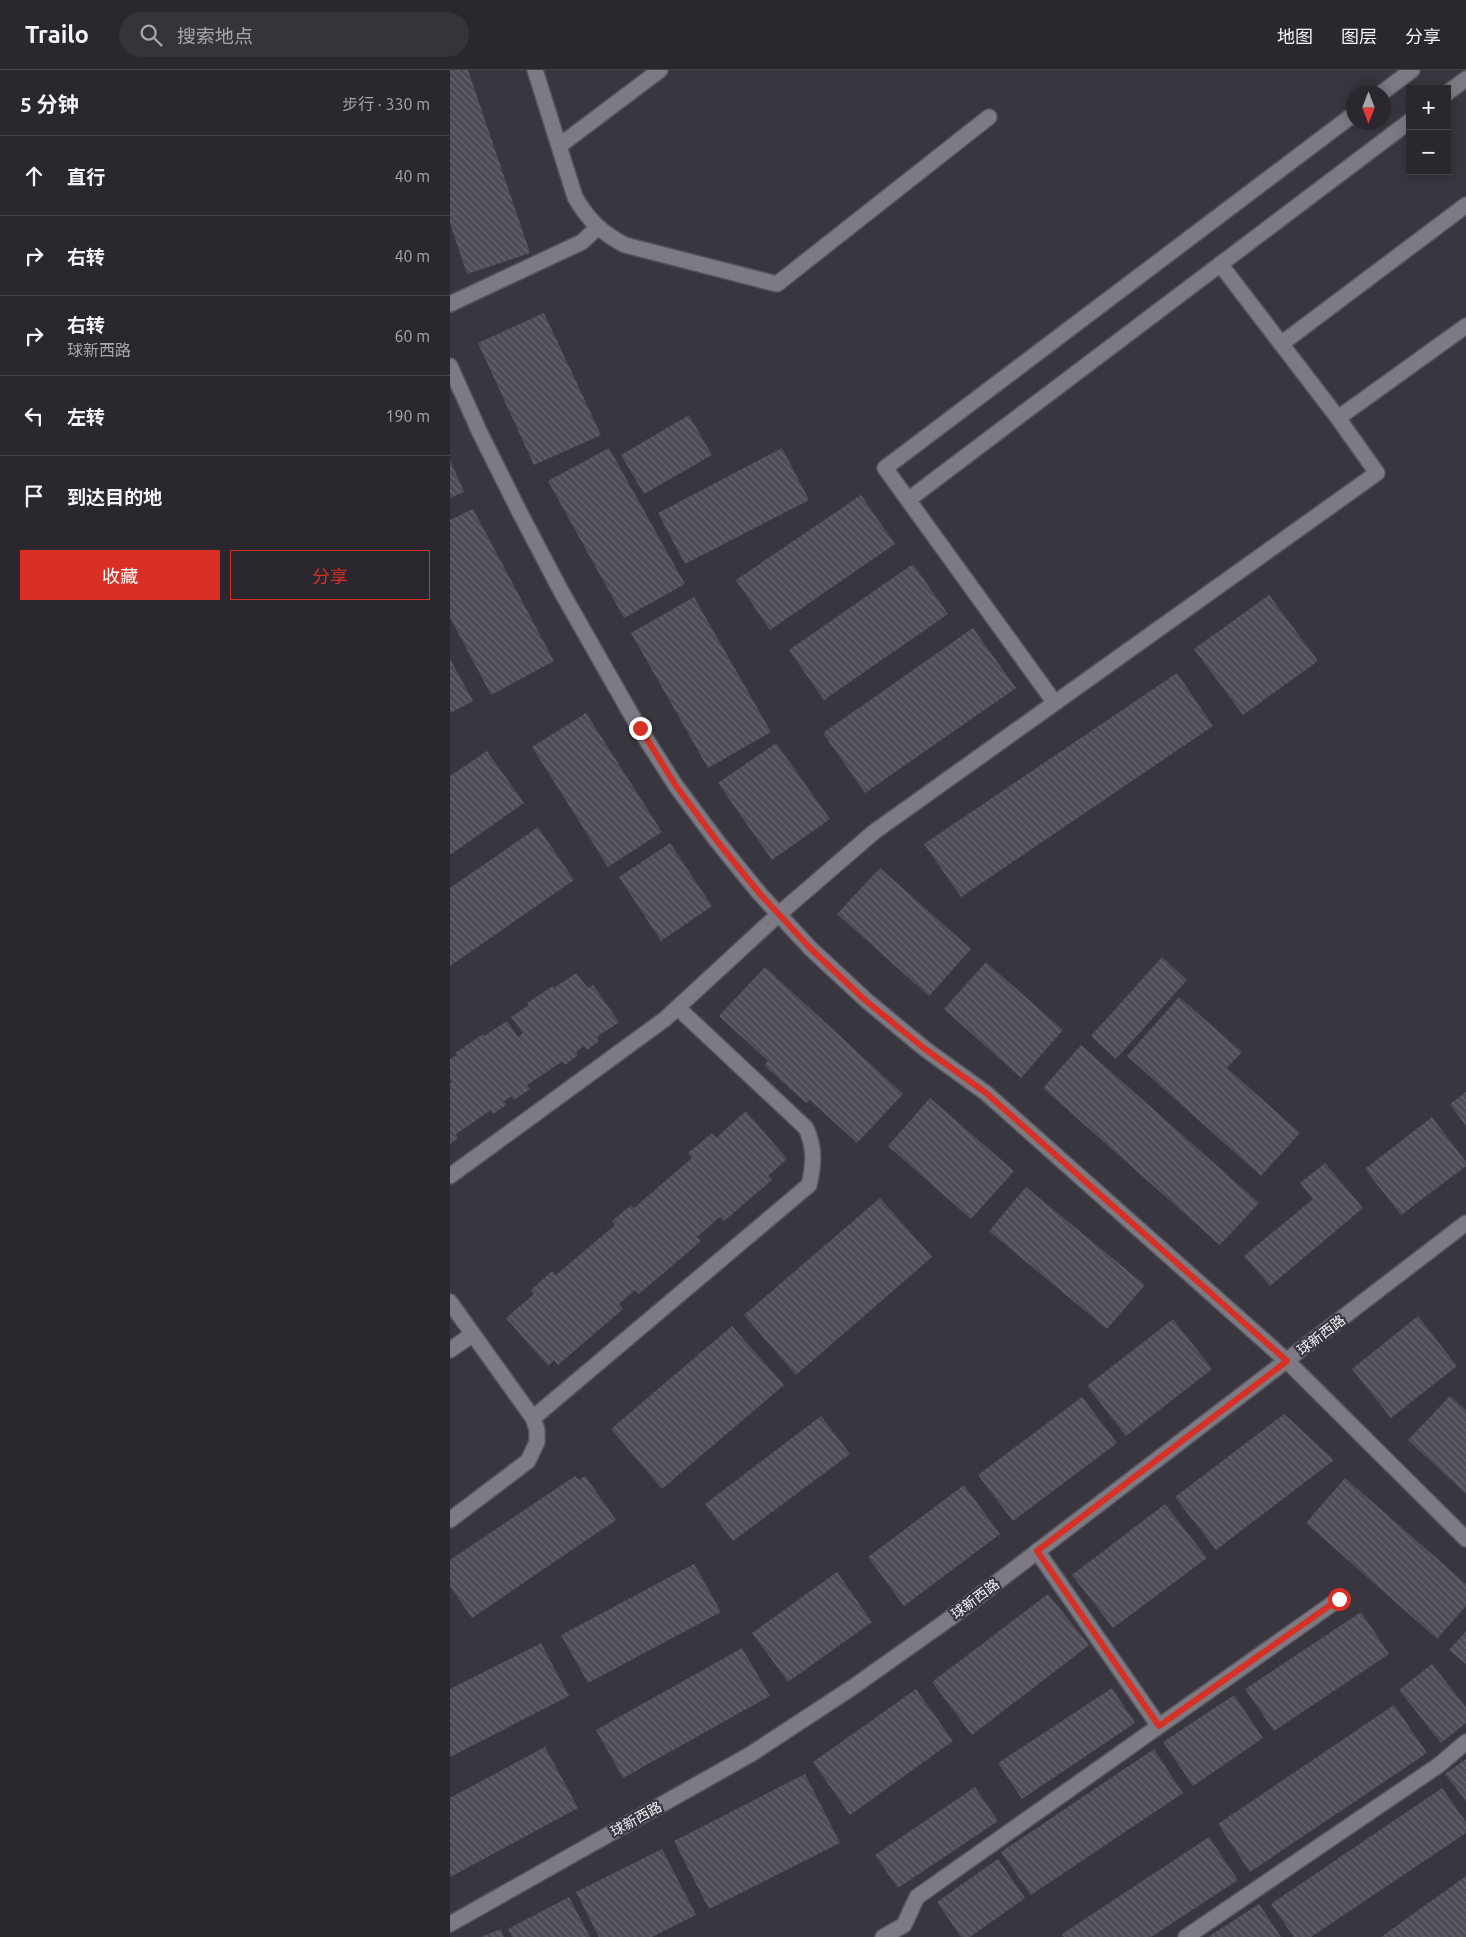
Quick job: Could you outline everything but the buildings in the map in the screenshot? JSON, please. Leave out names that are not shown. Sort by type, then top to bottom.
[{"type":"street","points":[[535,70],[576,197],[585,214],[597,228],[625,245],[777,284],[989,117]]},
{"type":"street","points":[[559,146],[660,70]]},
{"type":"street","points":[[1391,86],[1412,70]]},
{"type":"street","points":[[1451,90],[1466,79]]},
{"type":"street","points":[[1055,703],[884,468],[1346,120]]},
{"type":"street","points":[[908,500],[1406,124]]},
{"type":"street","points":[[1281,344],[1466,205]]},
{"type":"street","points":[[450,304],[582,242],[597,228]]},
{"type":"street","points":[[450,1176],[665,1019],[779,914],[874,832],[1378,473],[1220,264]]},
{"type":"street","points":[[1338,418],[1466,326]]},
{"type":"street","points":[[450,366],[480,433],[520,513],[561,591],[640,728],[676,786],[760,894],[811,949],[866,1001],[925,1049],[986,1093],[1287,1361],[1466,1539]]},
{"type":"street","points":[[533,1418],[809,1185],[814,1166],[814,1152],[806,1128],[678,1008]]},
{"type":"street","name":"球新西路","points":[[450,1924],[751,1754],[854,1687],[948,1619],[1466,1223]]},
{"type":"street","points":[[450,1302],[533,1418],[537,1430],[537,1442],[528,1461],[450,1520]]},
{"type":"street","points":[[450,1350],[473,1334]]},
{"type":"street","points":[[1037,1551],[1159,1726]]},
{"type":"street","points":[[883,1937],[904,1925],[917,1897],[1339,1599]]},
{"type":"street","points":[[1186,1937],[1439,1765],[1466,1742]]},
{"type":"route","points":[[640,728],[676,786],[717,841],[760,894],[811,949],[866,1001],[925,1049],[986,1093],[1287,1361],[1037,1551],[1159,1726],[1339,1599]]}]
